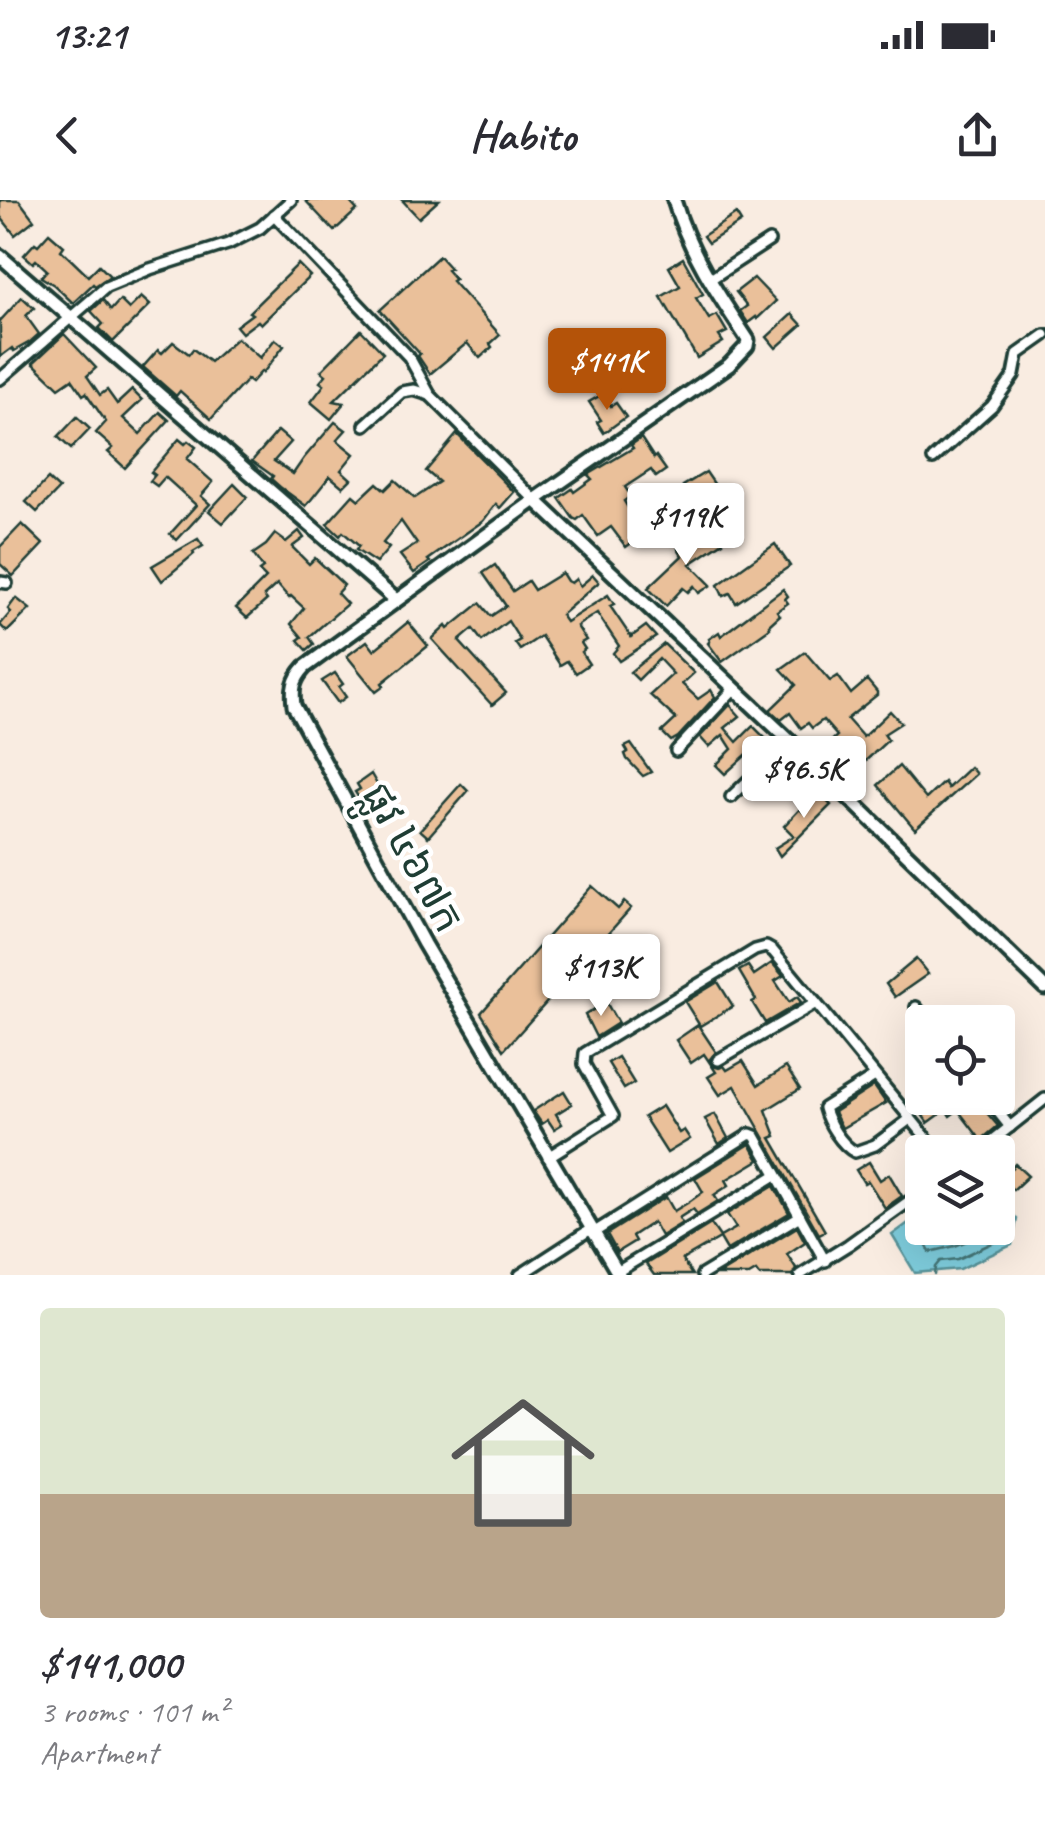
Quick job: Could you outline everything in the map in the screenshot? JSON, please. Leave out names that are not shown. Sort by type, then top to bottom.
[{"type":"street","points":[[0,379],[106,288],[150,268],[228,244],[260,228],[291,200]]},
{"type":"street","points":[[674,200],[709,280],[768,241]]},
{"type":"street","points":[[274,215],[409,356],[430,395],[1045,988]]},
{"type":"street","points":[[0,256],[396,600]]},
{"type":"street","name":"ផ្លូវ ៤៦៧ក","points":[[618,1274],[424,944],[294,706],[292,689],[298,675],[396,600],[729,365],[748,340],[709,280]]},
{"type":"street","points":[[933,459],[992,406],[1014,375],[1018,354],[1045,335]]},
{"type":"street","points":[[364,425],[402,392],[414,390],[430,395]]},
{"type":"street","points":[[676,751],[734,689]]},
{"type":"street","points":[[730,796],[790,741]]},
{"type":"street","points":[[548,1157],[612,1116],[584,1064],[585,1053],[766,947],[923,1135]]},
{"type":"street","points":[[718,1060],[816,1003]]},
{"type":"street","points":[[875,1076],[824,1108],[829,1122],[850,1150],[856,1152],[875,1145],[910,1120]]},
{"type":"street","points":[[1000,1135],[1045,1099]]},
{"type":"street","points":[[1000,1115],[1010,1127]]},
{"type":"street","points":[[520,1275],[750,1134],[755,1136],[825,1260]]},
{"type":"street","points":[[618,1274],[776,1175]]},
{"type":"street","points":[[800,1275],[905,1204]]},
{"type":"street","points":[[702,1275],[800,1216]]},
{"type":"water","points":[[905,1225],[905,1245],[1012,1245],[960,1269],[915,1273],[892,1235]]},
{"type":"building","points":[[0,200],[19,200],[34,220],[15,235],[0,216]]},
{"type":"building","points":[[305,200],[348,200],[357,210],[334,231]]},
{"type":"building","points":[[402,200],[439,200],[419,218]]},
{"type":"building","points":[[736,214],[741,222],[708,243],[703,236]]},
{"type":"building","points":[[49,233],[88,276],[99,265],[110,276],[93,284],[73,303],[41,277],[47,270],[24,255]]},
{"type":"building","points":[[439,256],[450,268],[447,270],[455,279],[452,281],[500,335],[480,358],[467,343],[430,374],[420,354],[380,310]]},
{"type":"building","points":[[683,258],[703,294],[696,298],[709,319],[717,315],[727,332],[719,336],[723,342],[697,358],[661,297],[680,286],[669,267]]},
{"type":"building","points":[[298,264],[310,276],[261,324],[258,321],[242,333],[236,326]]},
{"type":"building","points":[[754,278],[776,301],[748,323],[740,311],[747,306],[736,292]]},
{"type":"building","points":[[22,297],[34,308],[26,316],[39,334],[0,357],[0,321]]},
{"type":"building","points":[[141,297],[150,305],[113,342],[99,328],[103,324],[91,311],[103,300],[111,310],[120,300],[129,309]]},
{"type":"building","points":[[792,314],[802,325],[776,348],[767,337]]},
{"type":"building","points":[[361,330],[383,353],[334,401],[344,403],[331,419],[311,402],[324,385],[320,382],[326,375],[321,371]]},
{"type":"building","points":[[64,334],[96,368],[87,376],[100,395],[107,390],[117,404],[132,390],[142,400],[123,418],[140,434],[160,412],[169,420],[125,468],[108,452],[113,448],[96,433],[106,422],[86,393],[83,395],[72,379],[59,388],[33,363]]},
{"type":"building","points":[[237,338],[260,358],[275,339],[284,346],[263,373],[251,383],[247,380],[211,419],[180,391],[176,396],[143,367],[158,350],[162,353],[173,342],[189,354],[193,349],[210,362]]},
{"type":"building","points":[[603,394],[626,417],[604,433],[589,402]]},
{"type":"building","points":[[77,417],[90,429],[71,449],[58,437]]},
{"type":"building","points":[[335,422],[346,430],[337,440],[354,454],[341,470],[351,479],[343,487],[330,476],[306,506],[252,461],[278,431],[291,442],[274,461],[293,474]]},
{"type":"building","points":[[457,434],[514,492],[500,508],[496,504],[483,521],[430,562],[414,573],[400,555],[417,544],[401,521],[383,543],[389,548],[376,563],[356,550],[359,546],[343,532],[340,536],[327,524],[353,495],[359,500],[377,483],[385,490],[395,480],[415,498],[439,482],[426,471]]},
{"type":"building","points":[[641,438],[666,470],[656,477],[651,470],[625,487],[631,496],[624,501],[644,534],[626,547],[611,527],[598,536],[583,515],[577,520],[573,518],[559,498],[592,479],[588,475],[633,448],[631,445]]},
{"type":"building","points":[[179,439],[196,447],[187,459],[213,482],[201,496],[210,504],[177,540],[170,534],[196,505],[165,477],[157,486],[150,481],[155,475],[151,472]]},
{"type":"building","points":[[706,472],[730,507],[715,516],[708,505],[698,511],[683,486]]},
{"type":"building","points":[[48,479],[59,489],[37,512],[26,502]]},
{"type":"building","points":[[234,484],[247,497],[223,523],[209,511]]},
{"type":"building","points":[[22,524],[43,544],[13,576],[0,564],[0,547]]},
{"type":"building","points":[[714,525],[723,542],[690,564],[711,585],[699,593],[694,586],[688,592],[683,588],[666,606],[648,588],[682,556],[678,549]]},
{"type":"building","points":[[299,531],[304,538],[292,547],[309,564],[315,558],[344,585],[337,593],[347,604],[309,637],[314,644],[307,650],[291,624],[304,608],[277,584],[264,596],[267,600],[247,618],[236,608],[266,578],[253,554],[275,534],[286,542]]},
{"type":"building","points":[[198,539],[203,546],[162,581],[152,566]]},
{"type":"building","points":[[775,544],[790,566],[736,603],[730,593],[723,596],[718,585]]},
{"type":"building","points":[[495,565],[513,591],[528,581],[534,590],[562,573],[567,581],[576,579],[580,586],[593,575],[599,582],[561,615],[566,622],[608,595],[614,604],[610,606],[631,637],[646,626],[656,637],[619,661],[613,653],[619,646],[597,613],[577,626],[586,640],[581,643],[585,649],[581,652],[589,664],[576,673],[567,661],[560,665],[541,636],[520,650],[515,643],[520,640],[508,621],[482,641],[473,629],[459,641],[506,693],[492,705],[432,639],[480,603],[491,616],[506,606],[483,573]]},
{"type":"building","points":[[783,589],[788,603],[777,611],[780,615],[770,628],[722,662],[709,639],[719,632],[721,636]]},
{"type":"building","points":[[16,598],[30,609],[7,632],[0,625]]},
{"type":"building","points":[[408,622],[428,646],[376,692],[347,656],[367,641],[374,650]]},
{"type":"building","points":[[664,644],[694,673],[682,684],[698,699],[711,690],[715,697],[671,741],[662,732],[676,719],[650,695],[673,674],[659,659],[638,680],[630,672]]},
{"type":"building","points":[[805,652],[830,681],[838,676],[851,694],[867,680],[877,692],[847,719],[863,737],[890,711],[901,723],[884,734],[888,740],[846,779],[817,754],[837,736],[823,720],[812,728],[808,723],[801,728],[790,713],[781,720],[770,710],[796,685],[781,669]]},
{"type":"building","points":[[335,673],[346,697],[338,703],[322,681]]},
{"type":"building","points":[[730,705],[740,716],[725,728],[737,742],[753,726],[765,738],[725,774],[716,765],[732,749],[723,735],[709,747],[700,737]]},
{"type":"building","points":[[631,744],[651,772],[643,776],[627,759],[625,747]]},
{"type":"building","points":[[899,766],[926,799],[944,782],[948,788],[970,767],[976,774],[915,829],[878,785]]},
{"type":"building","points":[[371,774],[386,800],[367,811],[355,792],[360,789],[357,784]]},
{"type":"building","points":[[461,784],[468,791],[428,837],[420,830]]},
{"type":"building","points":[[819,794],[831,805],[780,856],[775,848],[794,836],[784,826]]},
{"type":"building","points":[[592,886],[618,909],[624,902],[631,908],[504,1050],[481,1013]]},
{"type":"building","points":[[916,959],[928,974],[895,997],[886,984]]},
{"type":"building","points":[[772,963],[783,976],[775,981],[789,1002],[797,997],[801,1002],[765,1023],[739,971],[748,966],[754,975]]},
{"type":"building","points":[[718,982],[733,1006],[700,1026],[685,1002]]},
{"type":"building","points":[[606,1002],[618,1023],[596,1037],[585,1015]]},
{"type":"building","points":[[698,1025],[716,1052],[710,1059],[713,1066],[724,1066],[727,1070],[743,1061],[758,1085],[786,1067],[800,1089],[766,1110],[776,1136],[771,1138],[825,1231],[819,1234],[735,1086],[720,1095],[708,1077],[716,1072],[704,1054],[691,1063],[676,1040]]},
{"type":"building","points":[[618,1057],[634,1083],[624,1089],[608,1063]]},
{"type":"building","points":[[874,1086],[886,1103],[842,1128],[834,1112]]},
{"type":"building","points":[[564,1091],[572,1104],[556,1114],[562,1124],[554,1129],[548,1120],[542,1124],[533,1111]]},
{"type":"building","points":[[662,1106],[679,1133],[684,1130],[690,1139],[667,1153],[644,1117]]},
{"type":"building","points":[[715,1114],[728,1138],[719,1144],[705,1119]]},
{"type":"building","points":[[924,1115],[939,1115],[928,1123]]},
{"type":"building","points":[[962,1115],[989,1115],[998,1126],[987,1135],[977,1135]]},
{"type":"building","points":[[750,1144],[759,1160],[726,1180],[729,1185],[714,1195],[718,1201],[697,1214],[693,1209],[679,1218],[682,1223],[661,1236],[653,1222],[632,1236],[635,1241],[617,1252],[607,1234],[666,1197],[674,1211],[689,1202],[703,1192],[695,1178]]},
{"type":"building","points":[[869,1162],[880,1180],[889,1174],[902,1196],[885,1208],[856,1170]]},
{"type":"building","points":[[1015,1164],[1028,1176],[1015,1188]]},
{"type":"building","points":[[774,1186],[789,1213],[727,1250],[720,1238],[682,1260],[692,1275],[654,1275],[646,1264],[711,1224],[720,1237],[736,1228],[727,1214]]},
{"type":"building","points":[[797,1227],[805,1242],[787,1254],[796,1268],[792,1275],[759,1275],[756,1271],[749,1275],[718,1275]]}]
